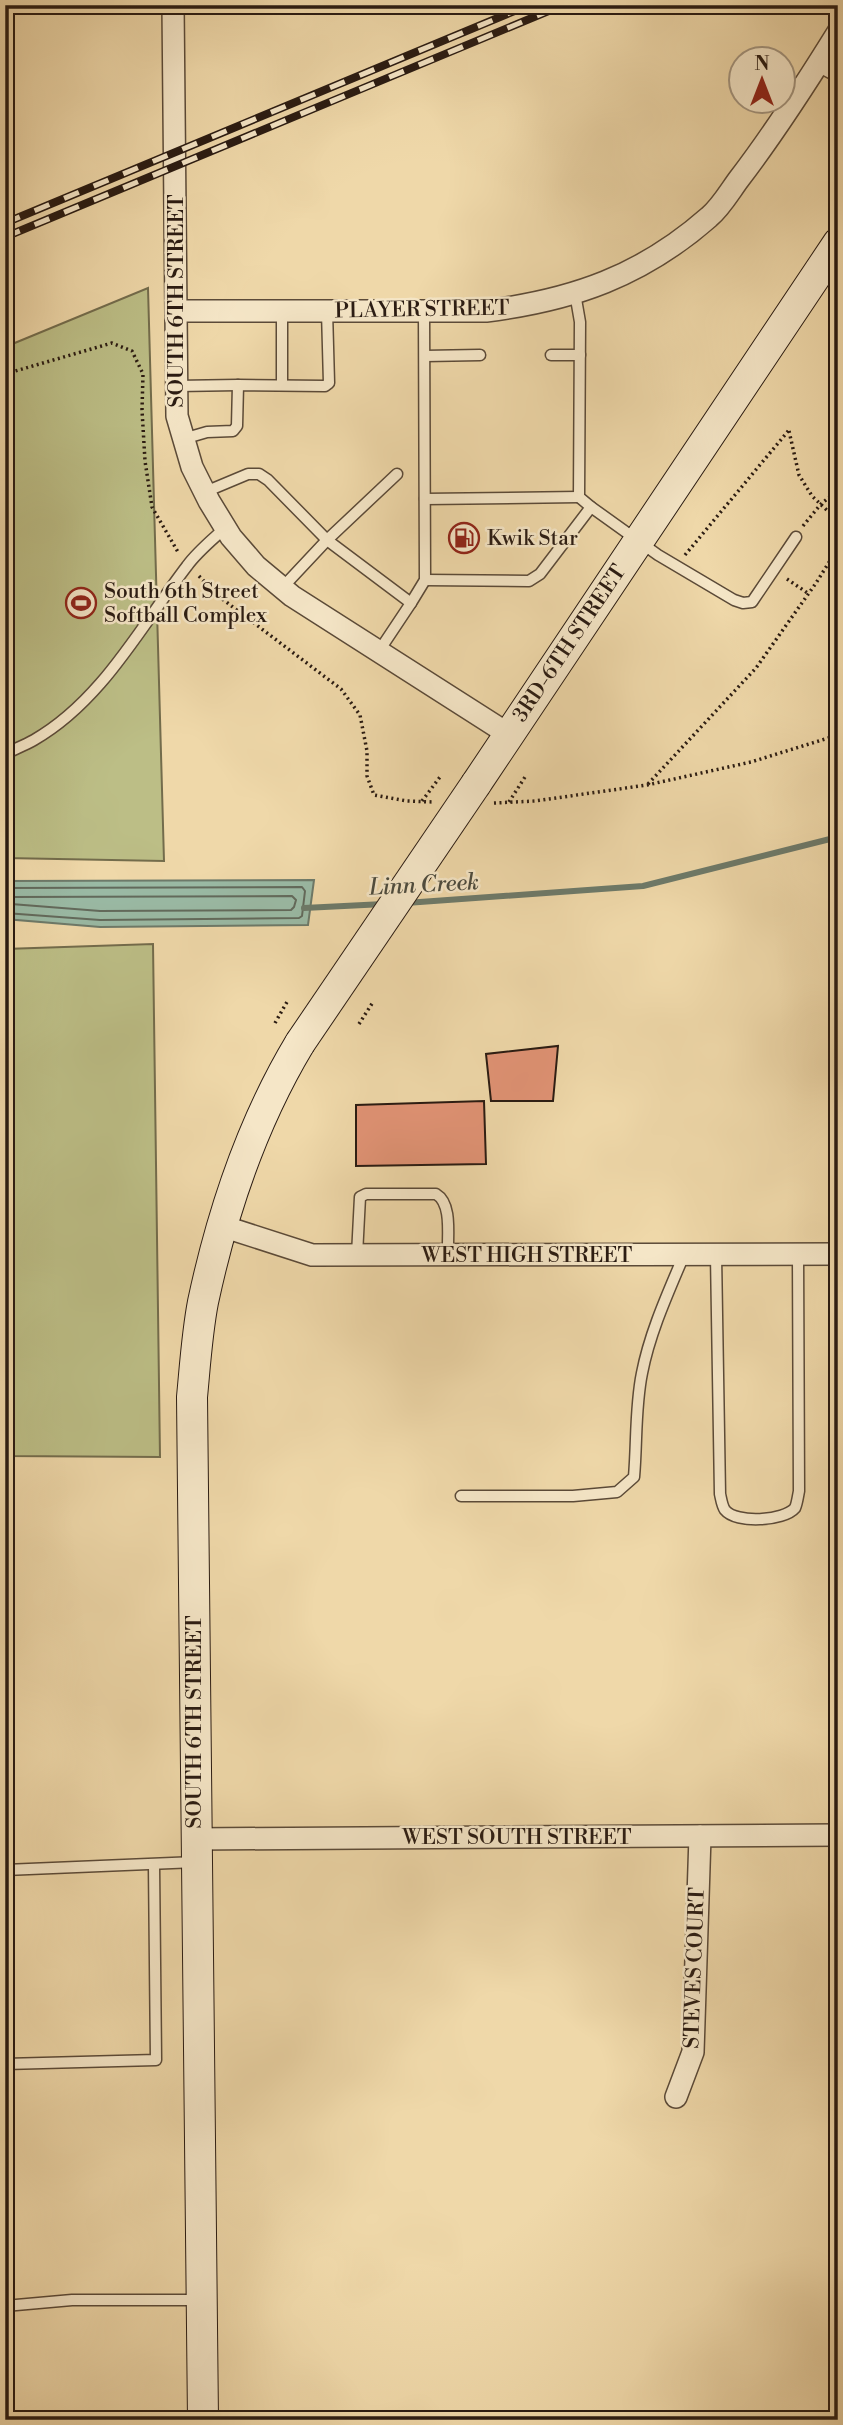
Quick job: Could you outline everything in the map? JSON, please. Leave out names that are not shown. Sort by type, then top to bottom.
[{"type":"main road","name":"3RD-6TH STREET","points":[[300,1044],[838,243]]},
{"type":"main road","name":"SOUTH 6TH STREET","points":[[203,2420],[192,1397],[203,1304],[222,1226],[248,1151],[285,1069],[300,1044]]},
{"type":"street","name":"SOUTH 6TH STREET","points":[[173,5],[177,416],[192,467],[225,528],[256,566],[282,588],[508,734]]},
{"type":"street","name":"PLAYER STREET","points":[[177,311],[486,311],[533,305],[575,293],[635,269],[669,249],[712,215],[756,157],[838,32]]},
{"type":"street","name":"WEST HIGH STREET","points":[[222,1226],[312,1255],[838,1254]]},
{"type":"street","name":"WEST SOUTH STREET","points":[[196,1851],[699,1836],[838,1835]]},
{"type":"street","name":"STEVES COURT","points":[[676,2096],[693,2052],[699,1836]]},
{"type":"lane","points":[[817,66],[838,76]]},
{"type":"lane","points":[[575,293],[580,322],[579,497]]},
{"type":"lane","points":[[282,311],[282,385]]},
{"type":"lane","points":[[379,651],[425,580],[424,311]]},
{"type":"lane","points":[[177,386],[325,386],[329,383],[327,312]]},
{"type":"lane","points":[[425,356],[480,355]]},
{"type":"lane","points":[[551,355],[580,355]]},
{"type":"lane","points":[[183,439],[207,432],[233,431],[237,426],[238,385]]},
{"type":"lane","points":[[205,492],[248,474],[259,474],[327,540],[411,603]]},
{"type":"lane","points":[[282,588],[327,540],[397,474]]},
{"type":"lane","points":[[425,499],[579,497],[639,541],[743,603],[752,602],[796,537]]},
{"type":"lane","points":[[425,580],[529,581],[541,574],[592,508]]},
{"type":"lane","points":[[5,754],[47,731],[99,685],[188,564],[225,528]]},
{"type":"lane","points":[[357,1255],[358,1205],[360,1197],[366,1194],[436,1194],[443,1198],[446,1207],[448,1255]]},
{"type":"lane","points":[[716,1255],[720,1493],[724,1509],[733,1516],[753,1520],[783,1516],[795,1507],[799,1491],[798,1254]]},
{"type":"lane","points":[[461,1496],[573,1496],[617,1492],[634,1477],[642,1372],[660,1313],[684,1255]]},
{"type":"lane","points":[[5,1870],[154,1865],[196,1851]]},
{"type":"lane","points":[[5,2064],[156,2060],[154,1865]]},
{"type":"lane","points":[[5,2306],[72,2300],[201,2300]]},
{"type":"path","points":[[677,565],[789,430],[799,475],[812,496],[832,516],[838,534]]},
{"type":"path","points":[[796,537],[821,504],[838,491]]},
{"type":"path","points":[[838,548],[809,594],[755,668],[647,785],[751,762],[838,735]]},
{"type":"path","points":[[774,569],[809,594]]},
{"type":"path","points":[[421,801],[440,777]]},
{"type":"path","points":[[509,802],[525,777]]},
{"type":"path","points":[[275,1023],[287,1002]]},
{"type":"path","points":[[359,1024],[373,1002]]},
{"type":"green space","name":"South 6th Street Softball Complex","points":[[148,288],[164,861],[5,858],[5,347]]},
{"type":"green space","points":[[153,944],[160,1457],[5,1456],[5,949]]},
{"type":"water","points":[[314,880],[308,925],[100,927],[5,919],[5,881]]},
{"type":"building","points":[[558,1046],[553,1101],[491,1101],[486,1054]]},
{"type":"building","points":[[484,1101],[486,1164],[356,1166],[356,1105]]},
{"type":"waterway","name":"Linn Creek","points":[[406,903],[643,886],[838,837]]},
{"type":"waterway","name":"Linn Creek","points":[[304,908],[384,904]]},
{"type":"railway","points":[[5,223],[529,5]]},
{"type":"railway","points":[[5,237],[563,5]]},
{"type":"place","name":"Kwik Star","points":[[464,538]]},
{"type":"place","name":"South 6th Street Softball Complex","points":[[81,603]]}]
